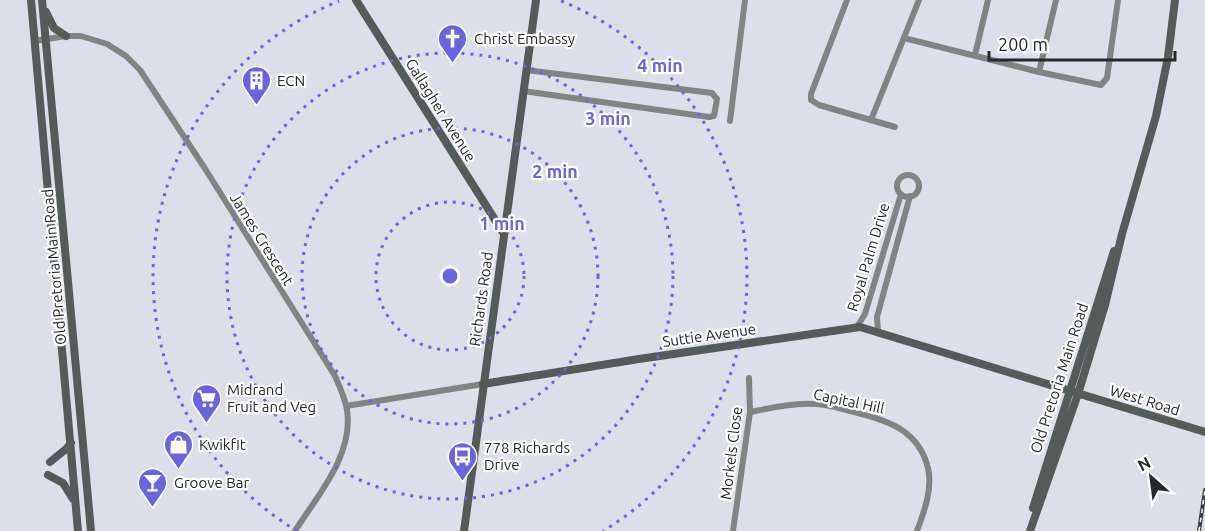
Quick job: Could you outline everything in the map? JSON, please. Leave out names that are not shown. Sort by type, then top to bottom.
[{"type":"main road","name":"Old Pretoria Main Road","points":[[31,0],[78,531]]},
{"type":"main road","name":"Gallagher Avenue","points":[[356,0],[504,234]]},
{"type":"main road","name":"Richards Road","points":[[464,531],[536,0]]},
{"type":"main road","name":"Old Pretoria Main Road","points":[[1025,531],[1105,305],[1122,234],[1156,116],[1168,57],[1175,0]]},
{"type":"main road","name":"Old Pretoria Main Road","points":[[42,1],[91,531]]},
{"type":"main road","points":[[42,1],[53,26],[66,36]]},
{"type":"main road","name":"Suttie Avenue","points":[[483,384],[857,327],[878,331],[1074,392]]},
{"type":"main road","name":"Old Pretoria Main Road","points":[[1030,531],[1074,392]]},
{"type":"main road","name":"West Road","points":[[1074,392],[1205,432]]},
{"type":"main road","points":[[50,462],[70,443]]},
{"type":"main road","points":[[48,475],[59,480],[66,487],[76,508]]},
{"type":"street","points":[[730,122],[745,0]]},
{"type":"street","points":[[848,0],[811,94],[811,100],[819,105],[895,127]]},
{"type":"street","points":[[871,120],[919,0]]},
{"type":"street","points":[[975,55],[988,0]]},
{"type":"street","points":[[1039,72],[1056,0]]},
{"type":"street","points":[[904,38],[1096,85],[1104,82],[1112,50],[1118,0]]},
{"type":"street","name":"James Crescent","points":[[34,41],[81,36],[107,44],[126,56],[140,70],[330,367],[346,406],[347,431],[339,460],[295,531]]},
{"type":"street","points":[[523,91],[709,117],[714,116],[717,99],[712,93],[526,70]]},
{"type":"street","points":[[912,175],[917,179],[919,186],[910,196],[901,194],[897,189],[898,181],[904,176],[912,175]]},
{"type":"street","name":"Royal Palm Drive","points":[[857,327],[865,314],[901,194]]},
{"type":"street","name":"Royal Palm Drive","points":[[878,331],[877,320],[910,196]]},
{"type":"street","points":[[878,270],[890,273]]},
{"type":"street","name":"Morkels Close","points":[[733,531],[750,412],[748,378]]},
{"type":"street","name":"Suttie Avenue","points":[[346,406],[483,384]]},
{"type":"street","name":"Capital Hill","points":[[750,412],[800,404],[822,405],[876,418],[902,429],[918,447],[928,468],[928,489],[917,531]]},
{"type":"railway","points":[[1199,531],[1205,490]]},
{"type":"place","name":"Christ Embassy","points":[[453,64]]},
{"type":"place","name":"ECN","points":[[256,106]]},
{"type":"place","name":"Midrand Fruit and Veg","points":[[206,424]]},
{"type":"place","name":"Kwikfit","points":[[178,470]]},
{"type":"place","name":"778 Richards Drive","points":[[463,482]]},
{"type":"place","name":"Groove Bar","points":[[153,508]]}]
